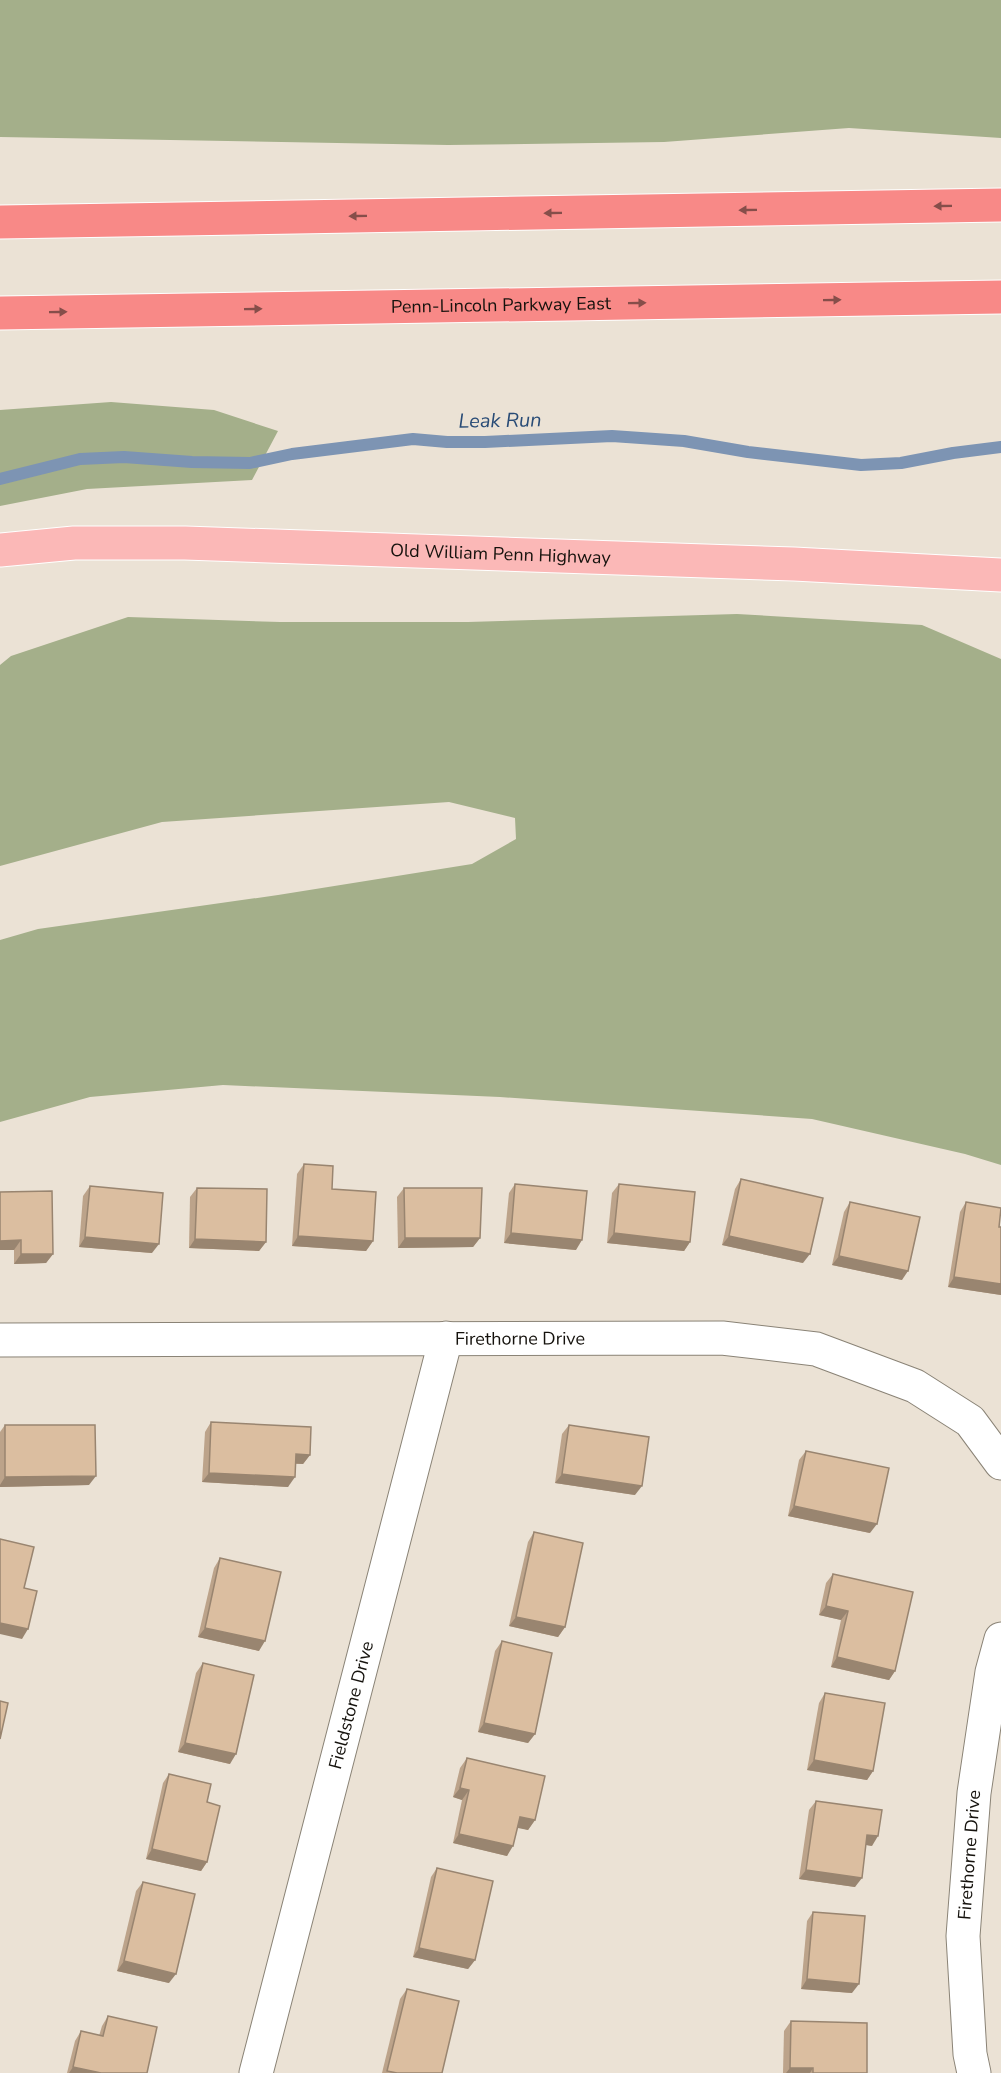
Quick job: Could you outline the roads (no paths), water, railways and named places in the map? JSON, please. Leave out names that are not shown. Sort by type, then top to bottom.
[{"type":"highway","points":[[0,222],[1001,206]]},
{"type":"highway","name":"Penn-Lincoln Parkway East","points":[[0,313],[1001,297]]},
{"type":"main road","name":"Old William Penn Highway","points":[[0,550],[74,543],[185,543],[794,564],[1001,575]]},
{"type":"street","name":"Fieldstone Drive","points":[[256,2073],[446,1338]]},
{"type":"street","name":"Firethorne Drive","points":[[0,1340],[722,1338],[816,1349],[915,1386],[970,1420],[1001,1463]]},
{"type":"street","name":"Firethorne Drive","points":[[974,2073],[970,2054],[963,1936],[975,1793],[993,1672],[1001,1639]]},
{"type":"waterway","name":"Leak Run","points":[[0,479],[80,459],[124,457],[250,463],[292,454],[413,439],[485,442],[612,436],[684,441],[748,452],[861,465],[901,463],[1001,447]]}]
